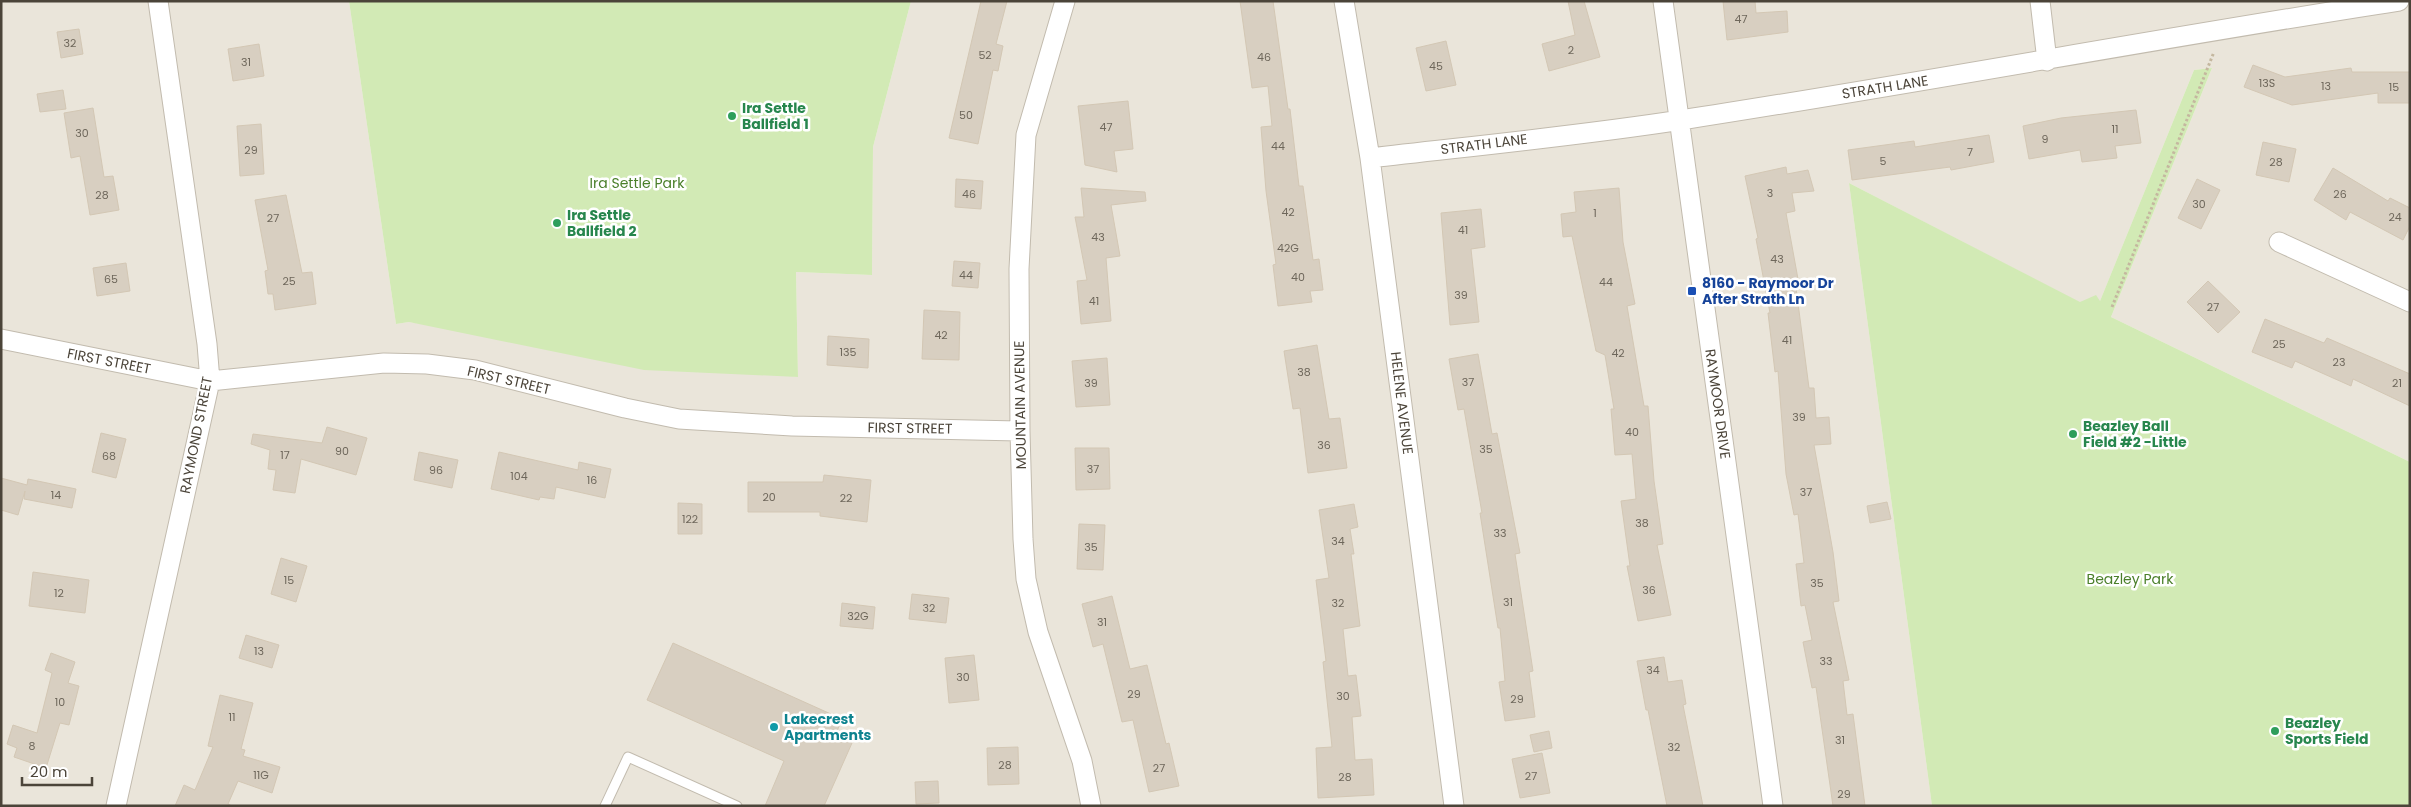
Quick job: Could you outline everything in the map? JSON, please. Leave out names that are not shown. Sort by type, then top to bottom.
[{"type":"street","name":"RAYMOND STREET","points":[[116,806],[210,382],[208,344],[158,1]]},
{"type":"street","name":"MOUNTAIN AVENUE","points":[[1065,1],[1026,135],[1019,269],[1023,539],[1026,579],[1038,632],[1082,761],[1091,806]]},
{"type":"street","name":"HELENE AVENUE","points":[[1344,1],[1370,158],[1454,806]]},
{"type":"street","name":"RAYMOOR DRIVE","points":[[1663,1],[1773,806]]},
{"type":"street","points":[[2040,1],[2047,60]]},
{"type":"street","name":"STRATH LANE","points":[[1370,158],[1679,120],[2047,60],[2223,28],[2398,1]]},
{"type":"street","points":[[2279,242],[2410,302]]},
{"type":"street","name":"FIRST STREET","points":[[1,339],[210,382],[384,363],[427,364],[475,370],[625,408],[679,418],[792,426],[1020,431]]},
{"type":"lane","points":[[605,806],[628,758],[737,806]]},
{"type":"path","points":[[2112,307],[2223,28]]},
{"type":"shaded area","points":[[1,1],[349,1],[396,324],[409,322],[798,377],[796,272],[872,275],[873,147],[911,1],[2410,1],[2410,462],[2111,317],[2212,68],[2194,70],[2096,311],[1849,183],[1932,806],[1,806]]},
{"type":"green space","name":"Ira Settle Park","points":[[349,1],[911,1],[873,147],[872,275],[796,272],[798,377],[644,370],[409,322],[396,324]]},
{"type":"green space","name":"Beazley Park","points":[[2212,68],[2111,317],[2410,462],[2410,806],[1932,806],[1849,183],[2080,302],[2096,295],[2100,301],[2194,70]]},
{"type":"building","points":[[981,1],[1007,1],[996,44],[1003,46],[998,71],[993,70],[978,144],[949,138]]},
{"type":"building","points":[[1240,1],[1273,1],[1288,109],[1290,109],[1299,186],[1303,186],[1313,260],[1319,259],[1323,290],[1310,291],[1312,302],[1278,306],[1273,265],[1276,264],[1266,191],[1261,127],[1272,126],[1268,86],[1252,88]]},
{"type":"building","points":[[1568,1],[1584,1],[1600,57],[1549,71],[1542,44],[1575,35]]},
{"type":"building","points":[[1723,1],[1755,1],[1756,13],[1787,11],[1788,32],[1727,40]]},
{"type":"building","points":[[79,29],[83,54],[61,58],[57,32]]},
{"type":"building","points":[[1446,41],[1456,85],[1426,91],[1416,48]]},
{"type":"building","points":[[259,44],[264,76],[233,81],[228,49]]},
{"type":"building","points":[[2253,65],[2285,77],[2351,68],[2352,72],[2410,72],[2410,103],[2378,103],[2378,93],[2292,105],[2244,87]]},
{"type":"building","points":[[63,90],[66,109],[40,112],[37,94]]},
{"type":"building","points":[[1128,101],[1133,149],[1114,151],[1117,172],[1085,165],[1078,106]]},
{"type":"building","points":[[93,108],[104,177],[113,176],[119,210],[90,215],[80,156],[71,158],[64,113]]},
{"type":"building","points":[[2136,110],[2141,143],[2115,146],[2117,158],[2082,162],[2080,150],[2029,159],[2023,126],[2061,118]]},
{"type":"building","points":[[261,124],[264,174],[240,176],[237,126]]},
{"type":"building","points":[[1989,135],[1994,162],[1951,170],[1950,167],[1852,180],[1848,150],[1914,141],[1915,147]]},
{"type":"building","points":[[2263,142],[2296,149],[2289,182],[2256,175]]},
{"type":"building","points":[[1786,167],[1787,174],[1808,170],[1814,191],[1792,193],[1795,211],[1786,213],[1798,279],[1795,280],[1809,388],[1814,388],[1816,418],[1829,417],[1831,444],[1814,445],[1833,552],[1839,601],[1833,602],[1849,680],[1843,681],[1847,715],[1853,714],[1865,806],[1833,806],[1816,687],[1812,688],[1803,642],[1812,640],[1805,605],[1801,606],[1796,564],[1804,563],[1798,514],[1794,515],[1786,474],[1778,371],[1775,372],[1768,313],[1770,313],[1756,239],[1758,238],[1745,176]]},
{"type":"building","points":[[2333,168],[2388,201],[2390,198],[2410,208],[2410,226],[2403,240],[2350,212],[2346,220],[2314,200]]},
{"type":"building","points":[[956,179],[983,181],[981,209],[955,207]]},
{"type":"building","points":[[2197,179],[2220,190],[2201,229],[2178,218]]},
{"type":"building","points":[[1081,188],[1145,192],[1146,201],[1111,205],[1120,256],[1106,258],[1111,321],[1081,324],[1077,281],[1087,280],[1075,217],[1084,217]]},
{"type":"building","points":[[1619,188],[1623,242],[1635,304],[1627,306],[1644,406],[1648,406],[1654,481],[1663,544],[1657,545],[1671,615],[1638,621],[1627,566],[1630,566],[1621,501],[1636,499],[1632,454],[1615,455],[1611,409],[1614,409],[1605,355],[1596,351],[1572,236],[1563,237],[1561,214],[1576,212],[1574,192]]},
{"type":"building","points":[[286,195],[302,273],[312,272],[316,304],[275,310],[273,294],[268,294],[265,271],[268,270],[255,200]]},
{"type":"building","points":[[1481,209],[1485,247],[1471,249],[1479,322],[1450,325],[1441,213]]},
{"type":"building","points":[[954,261],[980,263],[978,288],[952,286]]},
{"type":"building","points":[[126,263],[130,291],[97,296],[93,268]]},
{"type":"building","points":[[2208,281],[2240,312],[2218,333],[2187,302]]},
{"type":"building","points":[[924,310],[960,312],[959,360],[922,359]]},
{"type":"building","points":[[2265,319],[2324,343],[2327,338],[2410,374],[2410,406],[2353,379],[2351,386],[2295,361],[2292,368],[2252,352]]},
{"type":"building","points":[[828,336],[869,339],[868,368],[827,365]]},
{"type":"building","points":[[1317,345],[1329,419],[1340,418],[1347,468],[1308,473],[1300,408],[1293,409],[1284,351]]},
{"type":"building","points":[[1478,354],[1492,434],[1497,433],[1520,553],[1515,554],[1533,671],[1529,672],[1535,717],[1505,721],[1499,682],[1505,681],[1500,628],[1498,628],[1480,513],[1482,513],[1464,409],[1458,410],[1449,359]]},
{"type":"building","points":[[1107,358],[1110,405],[1076,407],[1072,361]]},
{"type":"building","points":[[327,427],[367,438],[356,475],[301,459],[295,493],[273,490],[276,470],[268,469],[270,450],[251,444],[253,434],[322,443]]},
{"type":"building","points":[[101,433],[126,439],[116,478],[92,472]]},
{"type":"building","points":[[1075,448],[1109,448],[1110,489],[1076,490]]},
{"type":"building","points":[[419,452],[458,460],[452,488],[414,480]]},
{"type":"building","points":[[499,452],[578,470],[579,462],[611,469],[605,498],[556,487],[554,499],[540,497],[539,500],[491,489]]},
{"type":"building","points":[[824,475],[871,480],[867,522],[820,516],[820,512],[748,512],[748,482],[823,482]]},
{"type":"building","points":[[1,478],[27,485],[28,479],[76,489],[72,508],[24,499],[25,491],[18,515],[1,510]]},
{"type":"building","points":[[1887,502],[1891,519],[1870,523],[1867,506]]},
{"type":"building","points":[[678,503],[702,504],[702,534],[678,534]]},
{"type":"building","points":[[1354,504],[1358,527],[1350,529],[1354,554],[1351,554],[1360,626],[1343,629],[1348,676],[1356,675],[1361,716],[1352,717],[1355,760],[1372,759],[1374,795],[1318,798],[1316,748],[1332,747],[1323,662],[1326,661],[1316,580],[1329,578],[1319,510]]},
{"type":"building","points":[[1079,524],[1105,525],[1103,570],[1077,569]]},
{"type":"building","points":[[281,558],[307,566],[296,602],[271,594]]},
{"type":"building","points":[[33,572],[89,580],[85,613],[29,606]]},
{"type":"building","points":[[912,594],[949,598],[946,623],[909,619]]},
{"type":"building","points":[[1112,596],[1130,669],[1147,665],[1166,744],[1169,743],[1179,786],[1149,792],[1133,720],[1122,722],[1103,644],[1093,647],[1082,604]]},
{"type":"building","points":[[842,603],[875,607],[873,629],[840,626]]},
{"type":"building","points":[[246,635],[279,645],[272,668],[239,658]]},
{"type":"building","name":"Lakecrest Apartments","points":[[673,643],[842,719],[835,736],[852,743],[824,806],[765,806],[784,761],[647,700]]},
{"type":"building","points":[[51,653],[75,662],[68,683],[79,686],[69,725],[60,723],[46,768],[14,757],[17,748],[7,744],[13,725],[37,733],[52,673],[45,670]]},
{"type":"building","points":[[974,655],[979,700],[949,703],[945,658]]},
{"type":"building","points":[[1664,657],[1668,682],[1682,680],[1686,704],[1683,705],[1703,806],[1667,806],[1637,661]]},
{"type":"building","points":[[220,695],[253,703],[241,749],[245,750],[243,756],[280,767],[272,793],[238,781],[228,804],[232,806],[175,806],[184,785],[195,790],[213,747],[208,746]]},
{"type":"building","points":[[1549,731],[1552,748],[1534,752],[1530,735]]},
{"type":"building","points":[[1018,747],[1019,784],[988,785],[987,748]]},
{"type":"building","points":[[1542,753],[1550,793],[1520,798],[1512,759]]},
{"type":"building","points":[[938,781],[939,803],[916,804],[915,782]]},
{"type":"place","name":"Ira Settle Ballfield 1","points":[[732,116]]},
{"type":"place","name":"Ira Settle Ballfield 2","points":[[557,223]]},
{"type":"place","name":"8160 - Raymoor Dr After Strath Ln","points":[[1692,291]]},
{"type":"place","name":"Beazley Ball Field #2 -Little","points":[[2073,434]]},
{"type":"place","name":"Lakecrest Apartments","points":[[774,727]]},
{"type":"place","name":"Beazley Sports Field","points":[[2275,731]]}]
